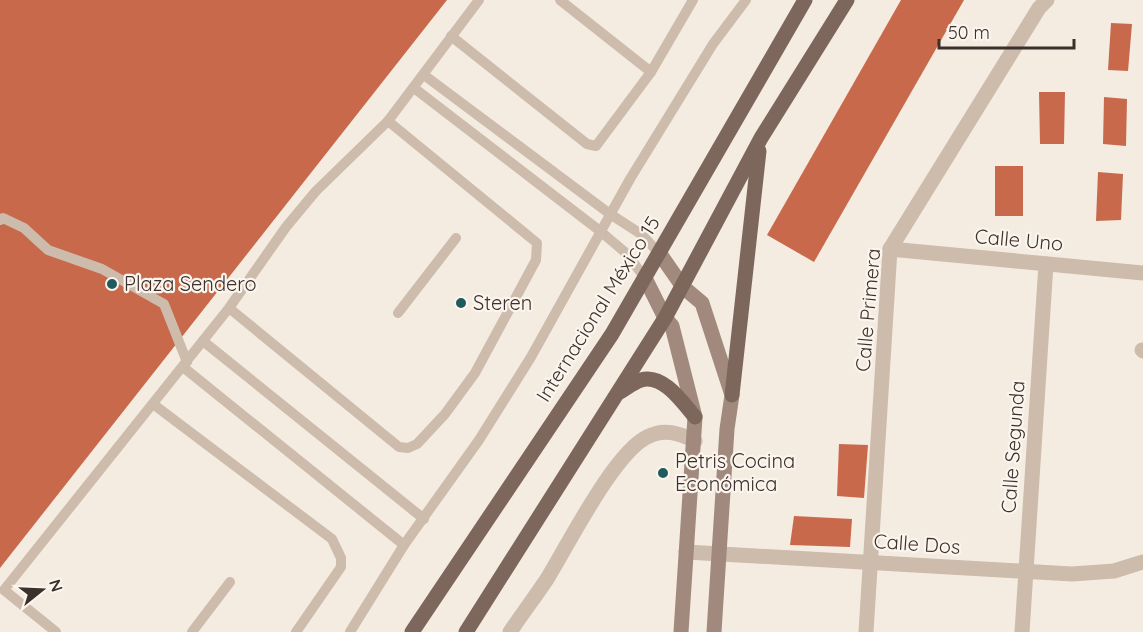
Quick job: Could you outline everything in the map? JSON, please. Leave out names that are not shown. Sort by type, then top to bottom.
[{"type":"main road","name":"Internacional México 15","points":[[412,632],[612,334],[805,0]]},
{"type":"main road","points":[[466,632],[665,318],[761,138],[847,0]]},
{"type":"main road","points":[[714,632],[732,395],[761,138]]},
{"type":"main road","points":[[660,254],[683,287],[702,303],[732,395]]},
{"type":"main road","points":[[645,278],[665,318],[672,326],[695,417],[681,632]]},
{"type":"main road","points":[[617,394],[643,379],[654,380],[667,387],[695,417]]},
{"type":"street","name":"Calle Primera","points":[[866,632],[890,249],[1039,8],[1047,0]]},
{"type":"street","name":"Calle Uno","points":[[890,249],[1143,273]]},
{"type":"street","name":"Calle Segunda","points":[[1022,632],[1046,264]]},
{"type":"street","points":[[510,632],[546,580],[585,514],[635,445],[656,433],[666,432],[678,433],[695,441]]},
{"type":"street","name":"Calle Dos","points":[[686,552],[1026,572],[1097,573],[1143,562]]},
{"type":"lane","points":[[56,632],[2,593],[229,308],[286,226],[316,191],[388,121],[479,0]]},
{"type":"lane","points":[[560,0],[651,72]]},
{"type":"lane","points":[[452,36],[534,105],[592,147],[601,143],[651,72],[693,0]]},
{"type":"lane","points":[[350,632],[404,545],[479,440],[531,357],[600,231],[713,44],[746,0]]},
{"type":"lane","points":[[424,75],[610,214],[641,234],[660,254]]},
{"type":"lane","points":[[414,88],[600,231],[626,253],[645,278]]},
{"type":"lane","points":[[229,308],[399,447],[408,448],[427,436],[475,373],[538,252],[533,238],[388,121]]},
{"type":"lane","points":[[0,220],[3,218],[24,228],[48,250],[102,269],[164,304],[185,364],[404,545]]},
{"type":"lane","points":[[398,313],[456,238]]},
{"type":"lane","points":[[203,341],[424,519]]},
{"type":"lane","points":[[153,404],[332,539],[338,548],[341,567],[296,632]]},
{"type":"lane","points":[[192,632],[230,582]]},
{"type":"building","name":"Plaza Sendero","points":[[0,0],[447,0],[0,568]]},
{"type":"building","points":[[901,0],[964,0],[814,262],[767,235]]},
{"type":"building","points":[[1111,23],[1132,24],[1128,71],[1108,70]]},
{"type":"building","points":[[1039,92],[1065,92],[1064,144],[1040,144]]},
{"type":"building","points":[[1104,97],[1127,99],[1126,146],[1103,144]]},
{"type":"building","points":[[995,166],[1023,166],[1023,216],[995,216]]},
{"type":"building","points":[[1098,172],[1123,174],[1121,220],[1096,221]]},
{"type":"building","points":[[839,444],[868,445],[864,498],[837,496]]},
{"type":"building","points":[[794,516],[852,519],[850,547],[790,545]]},
{"type":"place","name":"Plaza Sendero","points":[[112,284]]},
{"type":"place","name":"Steren","points":[[461,303]]},
{"type":"place","name":"Petris Cocina Económica","points":[[663,473]]}]
